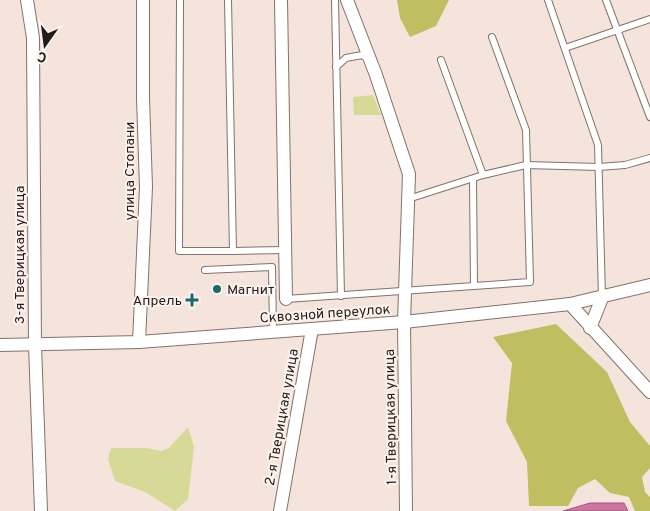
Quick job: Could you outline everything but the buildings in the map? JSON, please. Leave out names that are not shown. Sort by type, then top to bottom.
[{"type":"street","name":"3-я Тверицкая улица","points":[[28,0],[33,38],[35,344],[41,511]]},
{"type":"street","name":"улица Стопани","points":[[139,342],[146,187],[143,98],[143,0]]},
{"type":"street","points":[[281,0],[286,299]]},
{"type":"street","name":"1-я Тверицкая улица","points":[[346,0],[371,61],[409,174],[404,322],[406,511]]},
{"type":"street","name":"Сквозной переулок","points":[[0,345],[139,342],[404,322],[570,304],[602,298],[650,285]]},
{"type":"street","points":[[590,328],[602,298]]},
{"type":"street","points":[[570,304],[650,392]]},
{"type":"street","name":"2-я Тверицкая улица","points":[[280,511],[312,329]]},
{"type":"lane","points":[[180,0],[180,251],[285,250]]},
{"type":"lane","points":[[228,0],[233,250]]},
{"type":"lane","points":[[335,0],[342,296]]},
{"type":"lane","points":[[548,0],[598,146],[602,298]]},
{"type":"lane","points":[[606,0],[650,117]]},
{"type":"lane","points":[[565,48],[650,20]]},
{"type":"lane","points":[[286,299],[530,282],[526,130],[492,37]]},
{"type":"lane","points":[[336,67],[346,58],[354,56],[362,55],[371,61]]},
{"type":"lane","points":[[441,60],[483,176]]},
{"type":"lane","points":[[408,199],[473,178],[526,165],[599,167],[625,165],[650,158]]},
{"type":"lane","points":[[473,178],[474,286]]},
{"type":"lane","points":[[205,270],[272,267],[272,332]]},
{"type":"green space","points":[[373,95],[381,115],[354,115],[353,97]]},
{"type":"green space","points":[[188,427],[194,447],[188,499],[175,511],[145,492],[115,481],[108,459],[111,448],[147,448],[161,451],[169,448]]},
{"type":"shaded area","points":[[397,0],[449,0],[436,26],[410,37],[400,18]]},
{"type":"shaded area","points":[[556,324],[607,372],[630,422],[650,446],[650,468],[642,477],[645,492],[650,497],[650,511],[635,511],[629,497],[610,493],[595,479],[578,488],[568,506],[529,506],[527,462],[506,421],[512,363],[493,337]]},
{"type":"shaded area","points":[[590,503],[624,503],[628,511],[563,511]]},
{"type":"place","name":"Магнит","points":[[217,289]]},
{"type":"place","name":"Апрель","points":[[192,300]]}]
